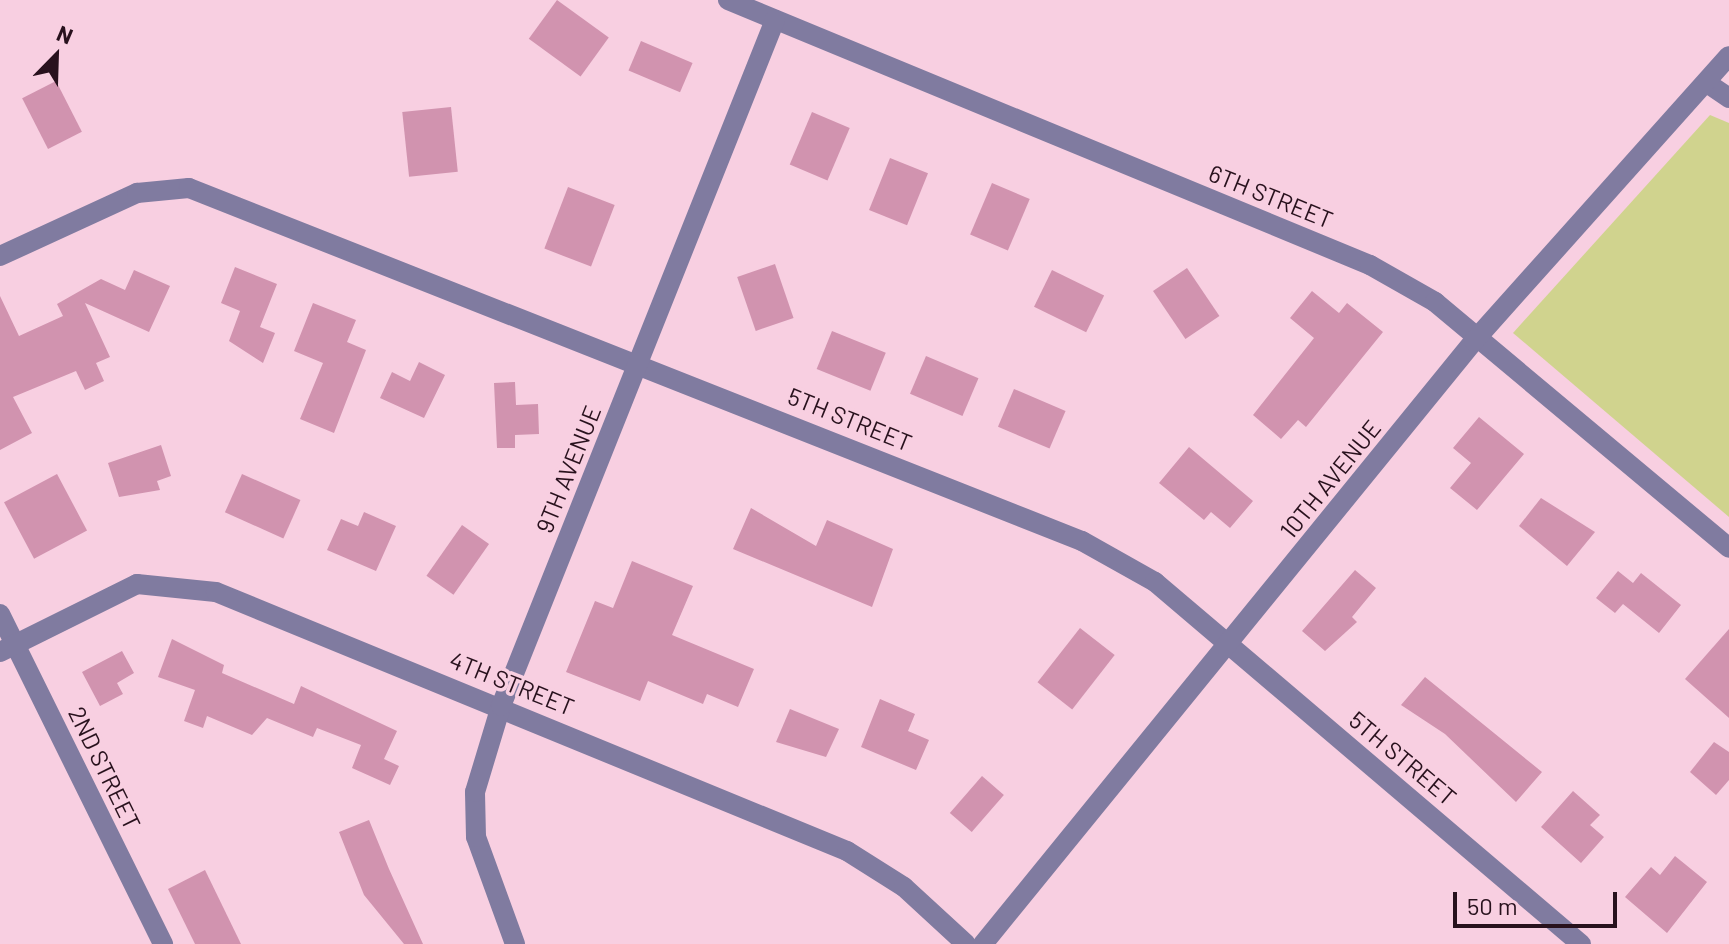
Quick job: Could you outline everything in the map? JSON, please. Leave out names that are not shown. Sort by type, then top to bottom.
[{"type":"street","name":"6TH STREET","points":[[728,0],[1370,265],[1435,302],[1474,341],[1729,548]]},
{"type":"street","name":"9TH AVENUE","points":[[515,944],[476,837],[475,792],[501,706],[775,20]]},
{"type":"street","name":"10TH AVENUE","points":[[983,944],[1474,341],[1729,56]]},
{"type":"street","points":[[1707,83],[1729,98]]},
{"type":"street","name":"5TH STREET","points":[[0,256],[137,193],[189,188],[639,362],[1082,541],[1155,582],[1581,944]]},
{"type":"street","name":"4TH STREET","points":[[8,648],[115,591],[186,584],[501,706],[847,851],[904,887],[966,944]]},
{"type":"street","name":"2ND STREET","points":[[0,614],[8,648],[163,944]]},
{"type":"green space","points":[[1710,115],[1729,123],[1729,517],[1513,333]]},
{"type":"building","points":[[557,0],[609,38],[581,76],[529,39]]},
{"type":"building","points":[[641,41],[693,63],[680,92],[628,70]]},
{"type":"building","points":[[56,81],[82,132],[48,149],[22,98]]},
{"type":"building","points":[[451,107],[458,172],[409,177],[402,112]]},
{"type":"building","points":[[812,112],[850,128],[827,180],[790,164]]},
{"type":"building","points":[[890,158],[928,173],[907,225],[869,210]]},
{"type":"building","points":[[992,183],[1030,199],[1008,251],[970,235]]},
{"type":"building","points":[[568,187],[615,205],[591,267],[544,249]]},
{"type":"building","points":[[775,264],[794,318],[756,331],[737,277]]},
{"type":"building","points":[[235,267],[277,284],[260,327],[275,333],[263,363],[229,341],[240,311],[221,303]]},
{"type":"building","points":[[1187,268],[1219,316],[1185,339],[1153,291]]},
{"type":"building","points":[[134,270],[170,286],[149,332],[85,303],[110,357],[96,363],[104,381],[85,390],[76,371],[13,397],[32,433],[0,450],[0,296],[19,336],[63,316],[57,304],[101,279],[125,290]]},
{"type":"building","points":[[1052,270],[1104,295],[1086,332],[1034,307]]},
{"type":"building","points":[[1312,291],[1339,313],[1347,303],[1383,332],[1306,427],[1298,420],[1281,439],[1253,415],[1314,338],[1290,318]]},
{"type":"building","points":[[313,303],[356,320],[347,342],[366,350],[334,433],[300,419],[323,363],[294,351]]},
{"type":"building","points":[[832,331],[886,353],[870,391],[817,369]]},
{"type":"building","points":[[926,356],[978,378],[962,416],[910,394]]},
{"type":"building","points":[[419,362],[445,375],[424,418],[380,398],[392,372],[410,381]]},
{"type":"building","points":[[515,382],[516,405],[538,404],[539,434],[515,435],[515,448],[497,448],[494,383]]},
{"type":"building","points":[[1014,389],[1066,411],[1050,449],[998,427]]},
{"type":"building","points":[[1479,417],[1524,454],[1477,510],[1450,488],[1471,463],[1453,448]]},
{"type":"building","points":[[161,445],[171,476],[157,481],[160,490],[119,497],[108,463]]},
{"type":"building","points":[[1189,447],[1253,501],[1230,528],[1211,512],[1204,520],[1159,483]]},
{"type":"building","points":[[57,474],[87,531],[34,559],[4,502]]},
{"type":"building","points":[[242,474],[300,500],[283,538],[225,512]]},
{"type":"building","points":[[1541,498],[1595,532],[1567,566],[1519,526]]},
{"type":"building","points":[[751,508],[816,546],[827,520],[893,549],[872,607],[733,549]]},
{"type":"building","points":[[364,512],[396,526],[376,571],[327,550],[341,519],[358,526]]},
{"type":"building","points":[[462,525],[489,544],[453,595],[426,576]]},
{"type":"building","points":[[632,561],[693,586],[672,635],[754,669],[738,707],[707,694],[703,704],[648,681],[640,701],[566,672],[595,601],[613,608]]},
{"type":"building","points":[[1355,570],[1376,588],[1352,617],[1357,622],[1325,651],[1302,631]]},
{"type":"building","points":[[1618,571],[1633,583],[1641,573],[1681,605],[1659,633],[1623,604],[1615,613],[1596,598]]},
{"type":"building","points":[[1080,628],[1115,655],[1072,709],[1038,682]]},
{"type":"building","points":[[1729,629],[1729,718],[1685,679]]},
{"type":"building","points":[[172,639],[224,665],[222,673],[294,704],[301,686],[397,731],[384,759],[399,766],[390,785],[352,768],[361,745],[317,728],[313,737],[267,718],[252,735],[207,716],[203,728],[184,721],[195,690],[158,677]]},
{"type":"building","points":[[122,651],[134,673],[117,683],[123,694],[100,706],[82,672]]},
{"type":"building","points":[[1425,677],[1542,772],[1516,802],[1445,734],[1401,705]]},
{"type":"building","points":[[880,699],[915,714],[908,731],[929,740],[916,770],[861,747]]},
{"type":"building","points":[[790,709],[839,729],[826,757],[776,742]]},
{"type":"building","points":[[1714,742],[1729,752],[1729,780],[1716,795],[1690,772]]},
{"type":"building","points":[[982,776],[1004,795],[972,832],[950,813]]},
{"type":"building","points":[[1573,791],[1600,815],[1590,825],[1604,837],[1581,863],[1541,827]]},
{"type":"building","points":[[369,820],[423,944],[404,944],[364,895],[339,832]]},
{"type":"building","points":[[1675,856],[1707,882],[1667,933],[1625,897],[1651,867],[1660,875]]},
{"type":"building","points":[[205,870],[241,944],[195,944],[168,889]]}]
